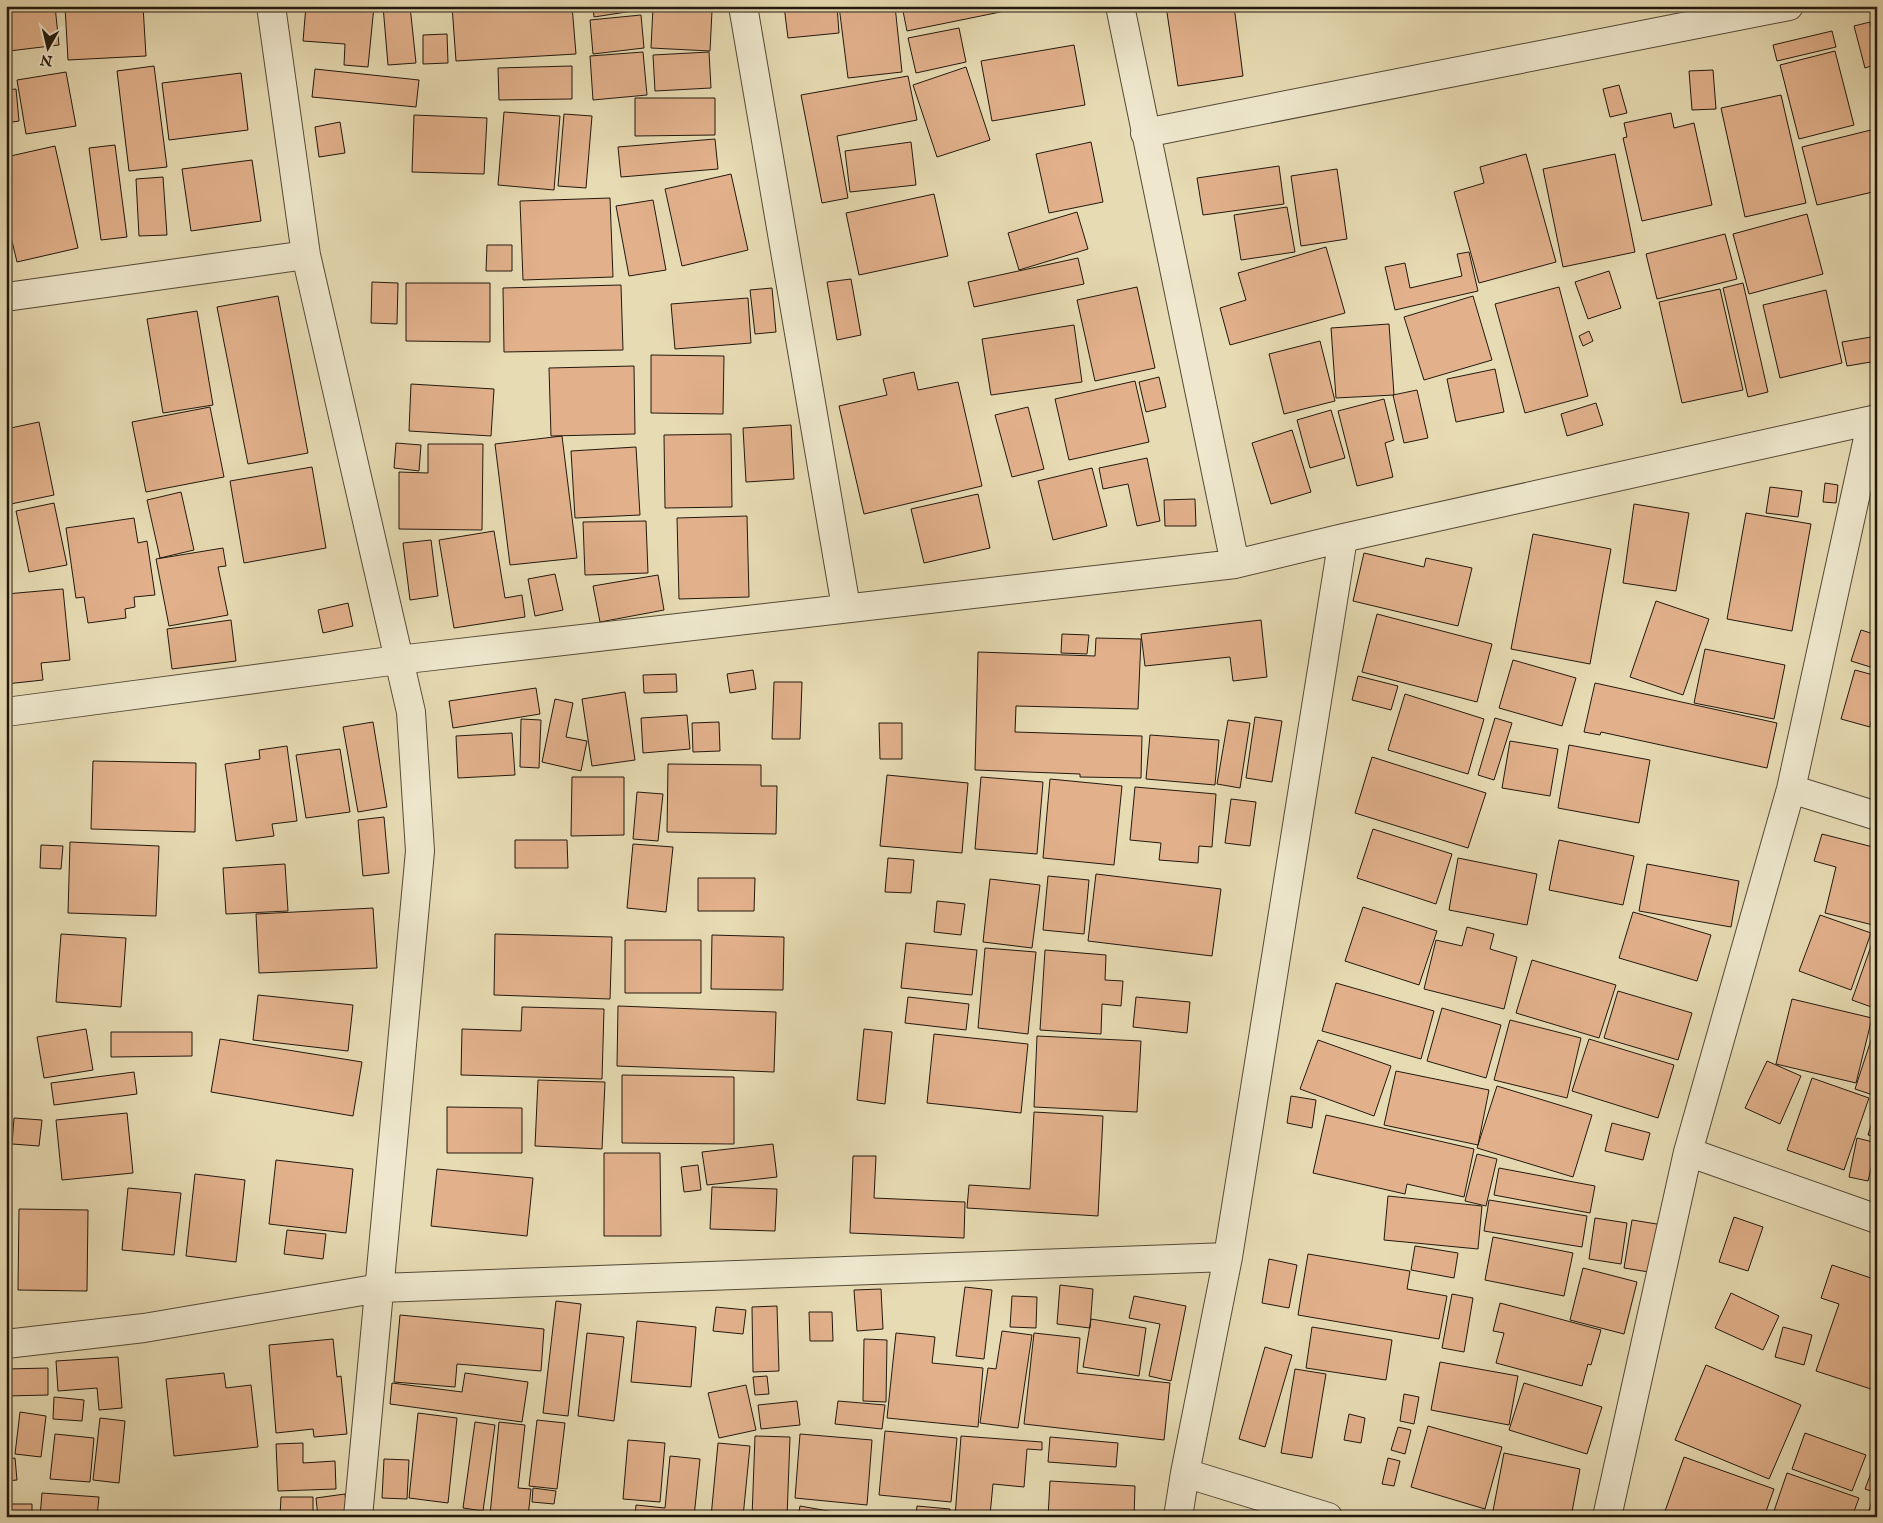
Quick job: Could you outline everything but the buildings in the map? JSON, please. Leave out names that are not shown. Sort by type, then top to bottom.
[{"type":"street","points":[[271,6],[306,255],[411,712],[420,851],[358,1516],[366,1517]]},
{"type":"street","points":[[743,6],[846,608]]},
{"type":"street","points":[[1120,6],[1235,564]]},
{"type":"street","points":[[1145,133],[1789,6]]},
{"type":"street","points":[[6,297],[306,255]]},
{"type":"street","points":[[6,712],[398,660],[1235,564],[1874,420],[1791,789],[1688,1152],[1608,1517]]},
{"type":"street","points":[[1178,1517],[1228,1257],[1344,538]]},
{"type":"street","points":[[1791,789],[1877,816]]},
{"type":"street","points":[[1688,1152],[1877,1219]]},
{"type":"street","points":[[6,1344],[144,1328],[380,1288],[1228,1257]]},
{"type":"street","points":[[1185,1473],[1328,1517]]}]
